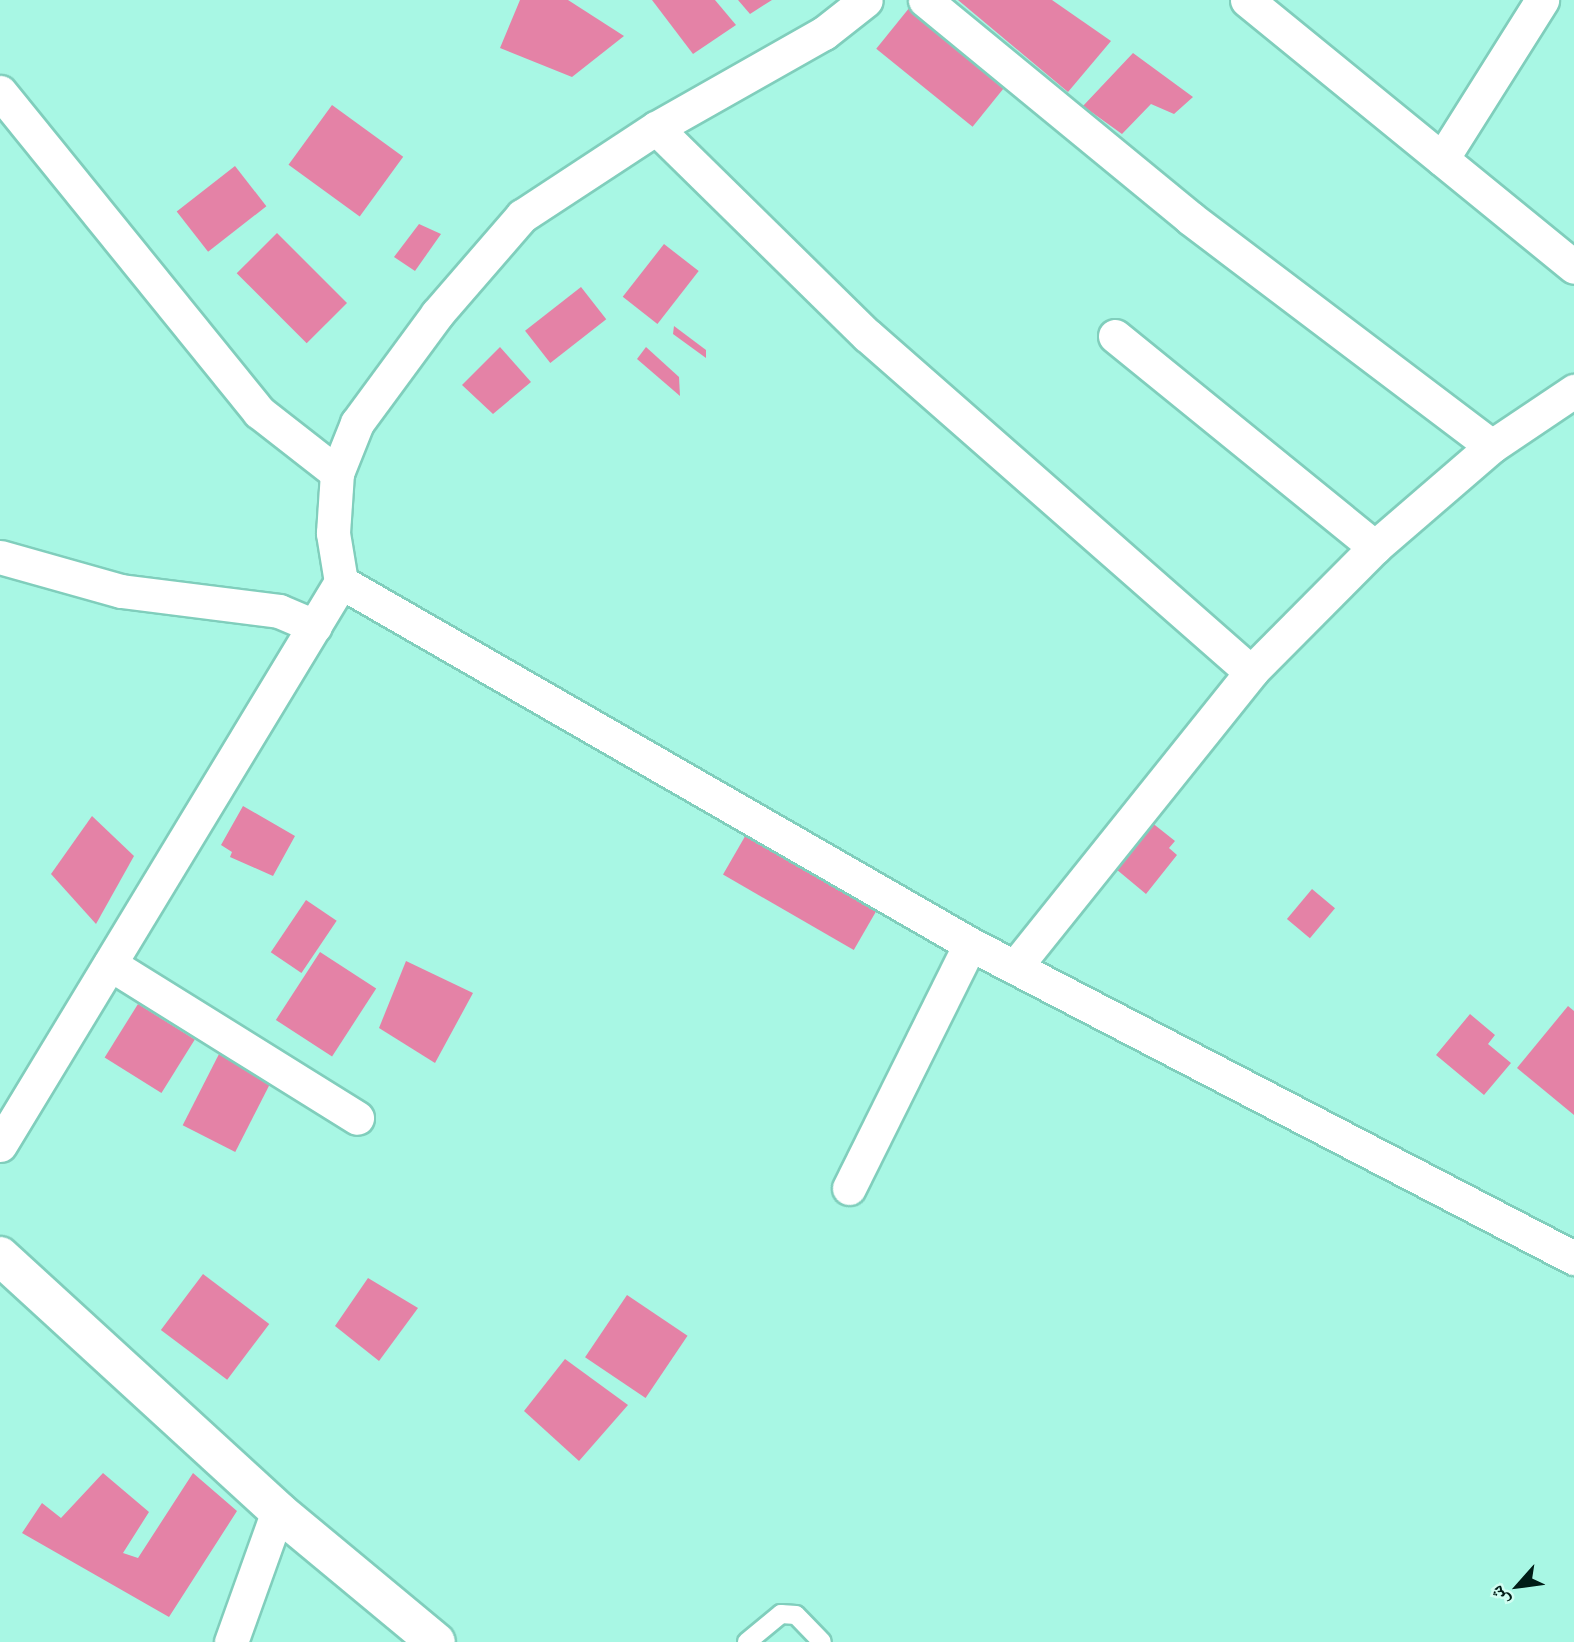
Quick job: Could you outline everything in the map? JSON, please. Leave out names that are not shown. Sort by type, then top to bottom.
[{"type":"street","points":[[0,1145],[341,582],[333,533],[337,473],[365,412],[437,314],[522,216],[656,128],[824,33],[866,0]]},
{"type":"street","points":[[925,0],[1190,218],[1492,446]]},
{"type":"street","points":[[1247,0],[1574,267]]},
{"type":"street","points":[[1442,159],[1542,0]]},
{"type":"street","points":[[0,92],[259,412],[337,473]]},
{"type":"street","points":[[656,128],[867,335],[1251,672]]},
{"type":"street","points":[[1115,336],[1375,547]]},
{"type":"street","points":[[1014,967],[1251,672],[1375,547],[1492,446],[1574,391]]},
{"type":"street","points":[[0,557],[121,591],[279,611],[316,626]]},
{"type":"street","points":[[341,582],[970,944],[1574,1258]]},
{"type":"street","points":[[849,1188],[970,944]]},
{"type":"street","points":[[110,964],[357,1118]]},
{"type":"street","points":[[0,1256],[278,1511],[436,1642]]},
{"type":"street","points":[[231,1642],[278,1511]]},
{"type":"lane","points":[[747,1642],[781,1614],[796,1615],[822,1642]]},
{"type":"building","points":[[520,0],[568,0],[624,36],[572,77],[500,48]]},
{"type":"building","points":[[652,0],[715,0],[736,25],[693,54]]},
{"type":"building","points":[[738,0],[772,0],[750,14]]},
{"type":"building","points":[[958,0],[1052,0],[1111,41],[1068,92]]},
{"type":"building","points":[[914,2],[1010,80],[973,127],[876,49]]},
{"type":"building","points":[[1133,53],[1193,97],[1174,114],[1151,104],[1122,134],[1083,106]]},
{"type":"building","points":[[332,105],[403,157],[360,217],[289,165]]},
{"type":"building","points":[[235,166],[266,206],[208,252],[177,212]]},
{"type":"building","points":[[419,224],[441,234],[415,271],[394,257]]},
{"type":"building","points":[[277,233],[347,303],[307,343],[237,273]]},
{"type":"building","points":[[664,244],[699,271],[657,324],[623,297]]},
{"type":"building","points":[[581,287],[606,319],[550,363],[525,331]]},
{"type":"building","points":[[674,326],[706,350],[706,358],[673,334]]},
{"type":"building","points":[[500,347],[531,382],[493,414],[462,385]]},
{"type":"building","points":[[646,347],[679,377],[680,396],[637,359]]},
{"type":"building","points":[[243,806],[295,836],[273,876],[230,857],[232,852],[221,845]]},
{"type":"building","points":[[92,816],[134,856],[96,924],[51,874]]},
{"type":"building","points":[[1146,818],[1175,841],[1169,848],[1177,855],[1146,894],[1110,864]]},
{"type":"building","points":[[751,826],[882,902],[854,950],[723,874]]},
{"type":"building","points":[[1312,889],[1335,908],[1310,938],[1287,919]]},
{"type":"building","points":[[306,900],[337,921],[301,973],[271,952]]},
{"type":"building","points":[[320,952],[376,988],[332,1056],[276,1020]]},
{"type":"building","points":[[406,961],[473,993],[435,1063],[379,1028]]},
{"type":"building","points":[[138,1004],[195,1040],[161,1093],[105,1057]]},
{"type":"building","points":[[1568,1006],[1574,1011],[1574,1115],[1517,1068]]},
{"type":"building","points":[[1470,1014],[1495,1035],[1488,1044],[1511,1063],[1484,1095],[1436,1055]]},
{"type":"building","points":[[219,1054],[272,1081],[235,1152],[183,1125]]},
{"type":"building","points":[[203,1274],[269,1324],[227,1380],[161,1330]]},
{"type":"building","points":[[368,1278],[418,1308],[379,1361],[335,1326]]},
{"type":"building","points":[[627,1295],[688,1336],[646,1398],[585,1357]]},
{"type":"building","points":[[565,1359],[628,1405],[579,1461],[524,1411]]},
{"type":"building","points":[[103,1473],[149,1512],[123,1553],[138,1558],[193,1473],[237,1511],[169,1617],[22,1533],[42,1503],[61,1518]]}]
